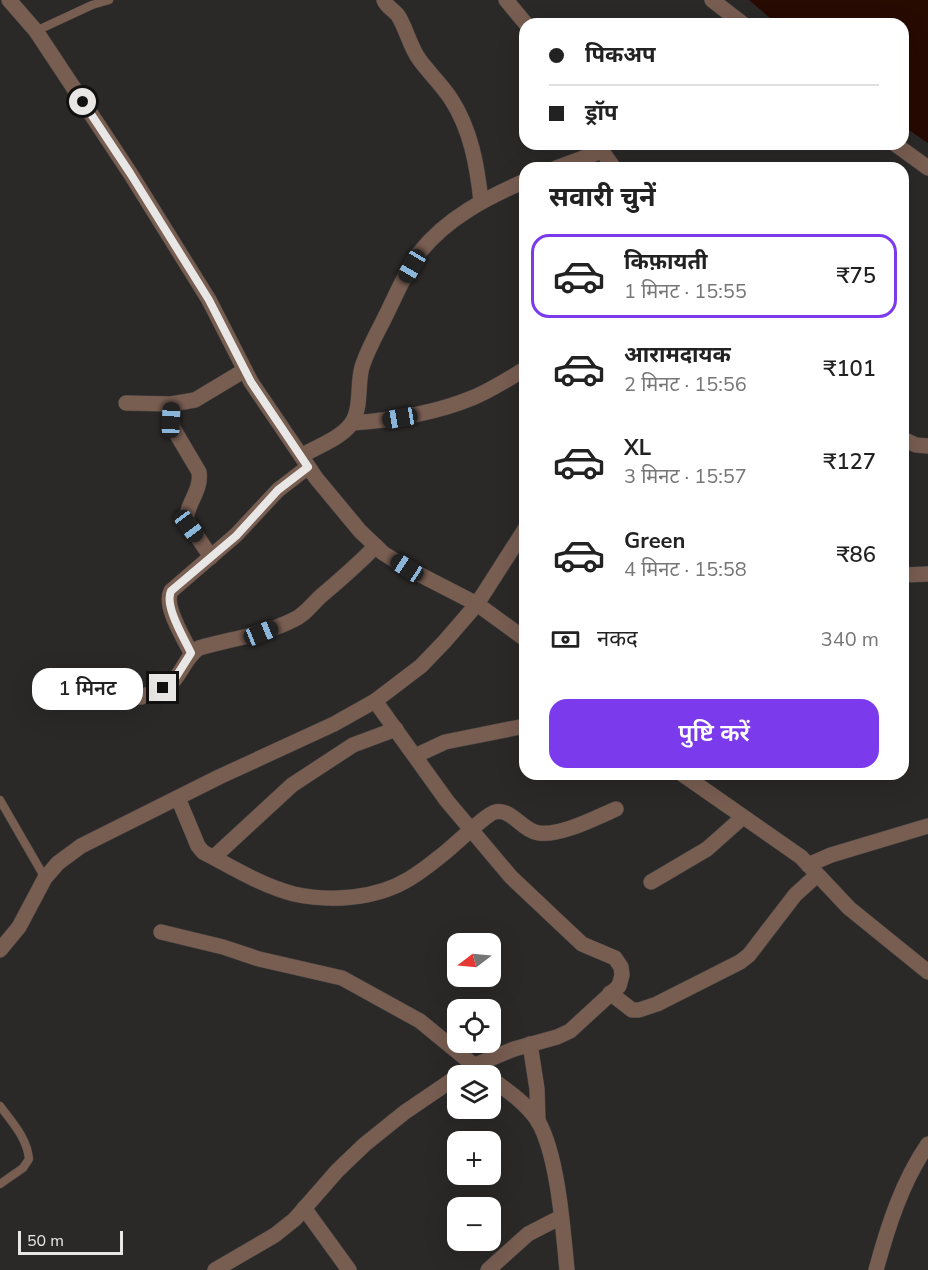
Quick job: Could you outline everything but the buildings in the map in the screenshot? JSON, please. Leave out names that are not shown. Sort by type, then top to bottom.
[{"type":"street","points":[[9,0],[36,31],[130,173],[203,290],[245,370],[304,461],[360,531],[376,546],[407,568],[477,604],[519,635]]},
{"type":"street","points":[[384,0],[398,15],[414,50],[451,99],[465,125],[477,166],[481,201]]},
{"type":"street","points":[[506,0],[521,18]]},
{"type":"street","points":[[712,0],[734,18]]},
{"type":"street","points":[[570,162],[596,150]]},
{"type":"street","points":[[903,150],[928,168]]},
{"type":"street","points":[[191,653],[171,611],[169,596],[180,583],[236,536],[304,461],[352,423],[356,412],[362,367],[419,253],[434,237],[481,201],[519,184]]},
{"type":"street","points":[[126,403],[171,404],[195,400],[245,370]]},
{"type":"street","points":[[352,423],[387,420],[439,409],[472,398],[519,372]]},
{"type":"street","points":[[171,404],[173,428],[199,472],[201,480],[186,514],[186,520],[211,556]]},
{"type":"street","points":[[909,442],[928,446]]},
{"type":"street","points":[[0,950],[19,927],[45,878],[57,863],[81,846],[334,724],[375,701],[421,666],[477,604],[519,538]]},
{"type":"street","points":[[141,697],[163,688],[174,680],[191,653],[199,648],[253,635],[294,620],[351,572],[376,546]]},
{"type":"street","points":[[909,575],[928,574]]},
{"type":"street","points":[[161,932],[223,947],[259,959],[342,978],[420,1021],[473,1065],[570,1031],[619,986],[622,975],[621,967],[615,958],[582,944],[511,877],[471,831],[375,701]]},
{"type":"street","points":[[415,756],[445,742],[519,727]]},
{"type":"street","points":[[214,857],[292,785],[353,745],[396,729]]},
{"type":"street","points":[[691,780],[801,857],[849,908],[922,959],[928,972]]},
{"type":"street","points":[[178,798],[198,846],[203,852],[294,894],[333,898],[362,896],[391,888],[409,879],[471,831],[486,816],[496,812],[505,812],[527,830],[539,833],[553,832],[573,826],[616,809]]},
{"type":"street","points":[[651,882],[707,849],[743,817]]},
{"type":"street","points":[[610,993],[632,1010],[639,1010],[657,1004],[740,962],[748,955],[813,870],[831,855],[928,826]]},
{"type":"street","points":[[530,1044],[537,1089],[538,1122]]},
{"type":"street","points":[[221,1269],[275,1235],[295,1219],[337,1170],[364,1145],[405,1112],[447,1083]]},
{"type":"street","points":[[501,1086],[522,1101],[538,1122],[550,1151],[567,1270]]},
{"type":"street","points":[[876,1270],[886,1234],[902,1192],[928,1144]]},
{"type":"street","points":[[304,1208],[349,1270]]},
{"type":"street","points":[[488,1270],[517,1242],[541,1226],[561,1217]]},
{"type":"lane","points":[[36,31],[92,5],[109,0]]},
{"type":"lane","points":[[0,800],[45,878]]},
{"type":"lane","points":[[0,1106],[22,1135],[28,1149],[29,1159],[23,1168],[0,1184]]},
{"type":"shaded area","points":[[749,0],[928,0],[928,143],[909,130],[909,18],[770,18]]},
{"type":"route","points":[[83,102],[209,300],[251,382],[308,467],[289,480],[264,503],[236,536],[171,591],[169,596],[171,611],[191,653],[174,680],[163,688]]}]
